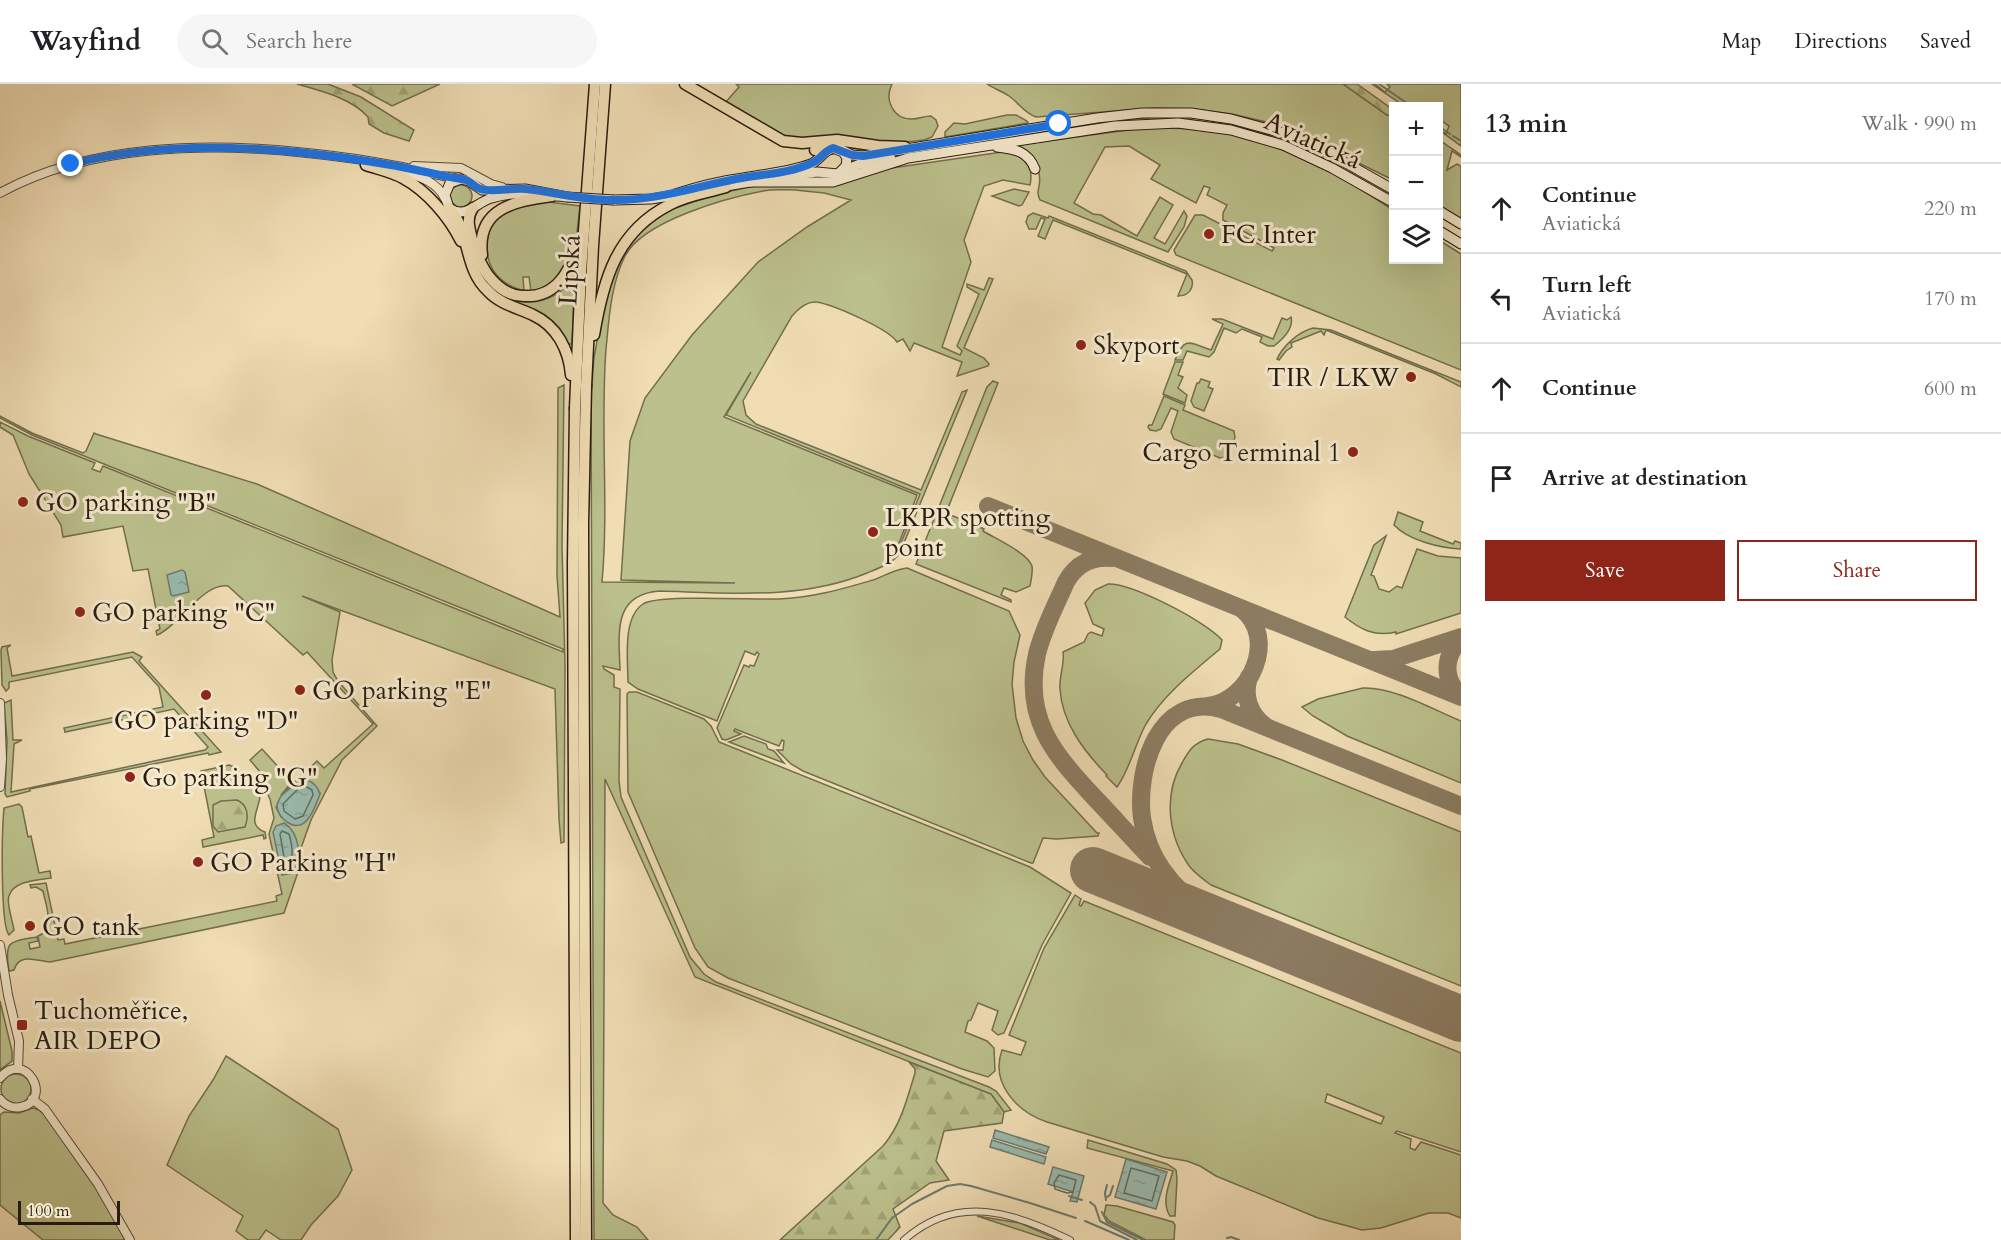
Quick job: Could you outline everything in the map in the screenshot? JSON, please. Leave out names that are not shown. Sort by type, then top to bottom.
[{"type":"highway","name":"Lipská","points":[[575,408],[585,208],[595,84]]},
{"type":"highway","name":"Lipská","points":[[586,386],[592,246],[605,84]]},
{"type":"highway","points":[[685,84],[776,138],[789,142],[809,143],[837,140],[907,153]]},
{"type":"highway","points":[[736,114],[752,129],[784,147],[806,150],[836,148]]},
{"type":"highway","points":[[366,165],[402,178],[422,193],[449,222],[478,280],[491,295],[541,319],[561,339],[570,366],[575,408],[573,575],[576,1240]]},
{"type":"highway","points":[[586,1240],[583,524],[586,386],[602,292],[613,262],[622,246],[639,227],[669,205],[726,187]]},
{"type":"highway","points":[[488,275],[482,260],[481,243],[489,220],[497,212],[513,203],[524,199],[552,196]]},
{"type":"highway","points":[[447,203],[459,222],[468,256]]},
{"type":"highway","points":[[474,207],[468,218],[479,260],[488,275],[501,288],[517,296],[534,296],[553,289],[564,278],[573,261],[585,208]]},
{"type":"main road","name":"Aviatická","points":[[751,182],[833,182],[907,153],[1097,118],[1142,113],[1191,113],[1231,118],[1283,133],[1332,155],[1389,187]]},
{"type":"main road","name":"Aviatická","points":[[836,148],[859,156],[897,151],[907,153],[986,146],[1133,124],[1169,123],[1214,127],[1258,136],[1292,148],[1389,200]]},
{"type":"main road","points":[[986,146],[1019,151],[1030,160],[1035,169]]},
{"type":"main road","points":[[567,197],[537,190],[507,188],[486,190],[465,180],[450,183],[446,189],[447,203],[460,213],[468,212],[487,199],[510,193],[528,193],[552,196],[567,197],[614,200],[651,199],[719,182],[808,165],[825,151],[836,148],[847,158],[846,166],[841,172]]},
{"type":"main road","points":[[675,194],[817,172],[835,174],[860,164],[907,153]]},
{"type":"main road","points":[[822,155],[820,163],[828,173]]},
{"type":"main road","points":[[474,207],[478,197],[475,186]]},
{"type":"main road","points":[[1443,213],[1461,224]]},
{"type":"main road","points":[[1443,220],[1461,231]]},
{"type":"main road","points":[[1443,233],[1461,244]]},
{"type":"street","points":[[0,193],[55,169],[113,155],[192,149],[306,152],[465,180]]},
{"type":"street","points":[[285,152],[398,171],[422,178],[440,189],[447,203]]},
{"type":"street","points":[[390,165],[456,167],[469,171],[491,184],[507,188]]},
{"type":"street","points":[[0,703],[2,759],[0,787]]},
{"type":"street","points":[[0,945],[8,995],[19,1041],[18,1069]]},
{"type":"street","points":[[0,1078],[8,1071],[18,1069],[25,1071],[33,1078],[36,1088],[32,1100],[27,1105],[16,1108],[5,1104],[0,1098]]},
{"type":"street","points":[[32,1100],[52,1119],[98,1184],[130,1240]]},
{"type":"street","points":[[903,1240],[923,1225],[943,1216],[961,1212],[993,1211],[1022,1219],[1070,1240]]},
{"type":"green space","points":[[297,84],[328,84],[361,97],[414,130],[409,141],[384,133],[369,124],[368,117],[353,105],[335,96]]},
{"type":"green space","points":[[352,84],[440,84],[392,106]]},
{"type":"green space","points":[[736,84],[892,84],[889,96],[895,112],[912,119],[931,116],[936,120],[938,126],[932,137],[924,140],[889,144],[791,139],[740,113],[741,110],[738,108],[736,111],[724,104],[739,87]]},
{"type":"green space","points":[[987,84],[1343,84],[1389,115],[1389,178],[1292,130],[1232,114],[1194,109],[1155,108],[1036,117],[1009,96]]},
{"type":"green space","points":[[1343,84],[1357,84],[1389,107],[1389,115]]},
{"type":"green space","points":[[1372,84],[1385,92],[1390,87],[1387,84],[1461,84],[1461,146],[1443,133],[1446,134],[1449,126],[1443,122],[1443,102],[1398,102]]},
{"type":"green space","points":[[1016,115],[1028,123],[945,137],[945,132],[954,123],[965,124]]},
{"type":"green space","points":[[1175,116],[1263,130],[1323,154],[1389,192],[1389,196],[1324,158],[1288,142],[1254,130],[1190,120],[1124,122],[852,162],[852,159],[1101,121]]},
{"type":"green space","points":[[1144,128],[1188,129],[1220,132],[1253,140],[1315,164],[1389,207],[1389,264],[1443,264],[1443,243],[1461,254],[1461,370],[1176,255],[1174,250],[1195,215],[1203,215],[1272,251],[1274,248],[1223,220],[1223,213],[1227,205],[1207,195],[1210,188],[1204,186],[1196,203],[1151,179],[1160,165],[1129,146],[1105,147],[1074,203],[1093,214],[1101,215],[1137,236],[1160,197],[1173,205],[1154,238],[1165,244],[1184,211],[1187,216],[1184,227],[1168,252],[1040,200],[1038,193],[1040,179],[1037,167],[1016,145]]},
{"type":"green space","points":[[1443,142],[1461,155],[1461,157],[1452,151],[1447,170],[1457,164],[1461,166],[1461,221],[1443,210]]},
{"type":"green space","points":[[1009,151],[1020,156],[1027,163],[1031,173],[1030,185],[1003,180],[984,186],[964,240],[971,262],[942,347],[960,355],[962,351],[957,346],[979,294],[967,287],[967,284],[984,290],[989,278],[993,279],[964,348],[984,358],[988,366],[957,376],[962,362],[914,343],[910,351],[903,339],[897,342],[860,318],[834,307],[812,302],[802,306],[792,316],[743,401],[746,415],[756,424],[921,490],[962,392],[967,390],[899,555],[867,573],[842,582],[791,591],[739,593],[660,591],[644,594],[633,600],[626,608],[622,618],[619,643],[620,670],[603,666],[614,675],[614,687],[620,689],[619,781],[621,797],[690,957],[704,974],[716,982],[989,1087],[996,1091],[1011,1110],[1004,1112],[991,1094],[695,977],[605,779],[603,1203],[613,1215],[637,1227],[648,1240],[594,1240],[591,397],[594,358],[607,284],[631,240],[651,222],[670,210],[713,195],[754,186],[836,185],[885,169]],"holes":[[[795,190],[824,193],[851,200],[807,227],[758,262],[692,335],[645,398],[630,441],[621,580],[735,583],[602,582],[605,524],[604,378],[606,349],[614,290],[625,256],[635,243],[649,232],[687,213],[728,199],[763,191]],[[751,372],[726,415],[920,494],[896,556],[893,556],[917,495],[724,417]]]},
{"type":"green space","points":[[461,185],[469,188],[472,196],[469,204],[461,207],[453,204],[450,196],[453,188]]},
{"type":"green space","points":[[1014,189],[1029,192],[1022,205],[1019,206],[992,196]]},
{"type":"green space","points":[[541,201],[580,206],[576,241],[560,278],[539,290],[531,291],[529,277],[523,277],[524,291],[501,280],[496,275],[487,253],[488,236],[495,221],[505,212]]},
{"type":"green space","points":[[1033,213],[1048,218],[1049,216],[1186,271],[1192,280],[1191,289],[1185,295],[1178,296],[1187,274],[1053,220],[1045,239],[1038,236],[1045,219],[1041,218],[1036,229],[1029,229],[1026,222],[1028,216]]},
{"type":"green space","points":[[574,275],[572,344],[568,344],[508,300],[533,302],[547,299],[560,292]]},
{"type":"green space","points":[[1291,317],[1289,330],[1274,346],[1260,342],[1262,337],[1242,329],[1236,333],[1224,328],[1214,352],[1209,357],[1187,351],[1183,360],[1175,360],[1185,344],[1193,343],[1211,350],[1223,324],[1212,319],[1222,319],[1273,339],[1282,318],[1287,320]]},
{"type":"green space","points":[[1313,328],[1331,330],[1461,382],[1461,387],[1436,374],[1326,330],[1324,335],[1321,331],[1291,343],[1292,347],[1279,360],[1277,359],[1292,340]]},
{"type":"green space","points":[[1175,362],[1183,362],[1178,375],[1183,377],[1178,388],[1187,395],[1185,403],[1163,394]]},
{"type":"green space","points":[[1201,379],[1210,382],[1208,387],[1213,389],[1204,411],[1194,407],[1191,401],[1197,383]]},
{"type":"green space","points":[[993,381],[998,383],[946,513],[984,529],[983,531],[1018,551],[1029,561],[1032,566],[1030,586],[1016,592],[1004,588],[1001,595],[1011,602],[916,564],[987,387]]},
{"type":"green space","points":[[564,385],[562,545],[565,665],[564,842],[561,843],[559,819],[555,689],[302,596],[340,612],[332,660],[333,672],[338,681],[377,726],[342,760],[311,820],[301,848],[298,872],[284,913],[50,962],[24,959],[16,964],[14,970],[9,971],[7,953],[11,944],[37,937],[38,941],[29,943],[30,949],[40,947],[38,936],[47,929],[48,917],[43,891],[36,887],[31,888],[30,885],[46,883],[58,940],[64,939],[65,944],[277,901],[276,896],[282,894],[269,834],[274,818],[266,791],[268,788],[263,782],[266,779],[250,760],[262,749],[292,782],[281,795],[317,761],[324,768],[373,724],[307,652],[303,655],[228,586],[209,591],[157,635],[156,631],[160,629],[148,569],[133,571],[123,526],[63,537],[61,525],[29,474],[13,435],[0,427],[0,422],[95,463],[92,469],[100,472],[103,466],[563,652],[563,649],[32,435],[0,416],[32,433],[83,453],[94,433],[257,484],[560,617],[557,576],[558,388]],"holes":[[[300,780],[307,780],[320,793],[307,820],[296,825],[281,817],[276,807]]]},
{"type":"green space","points":[[1164,396],[1185,405],[1183,410],[1234,431],[1235,438],[1227,457],[1220,458],[1174,439],[1171,432],[1178,411],[1171,408],[1161,429],[1150,430],[1148,427],[1152,425]]},
{"type":"green space","points":[[1398,512],[1423,522],[1420,531],[1453,544],[1455,541],[1461,543],[1461,549],[1434,545],[1407,535],[1394,525]]},
{"type":"green space","points":[[1386,536],[1371,575],[1374,576],[1379,589],[1389,592],[1397,586],[1402,588],[1417,549],[1438,556],[1461,558],[1461,613],[1396,634],[1396,632],[1381,634],[1369,631],[1345,617],[1374,545]]},
{"type":"green space","points":[[907,568],[1009,611],[1020,635],[1012,684],[1016,718],[1023,741],[1045,777],[1099,833],[1098,836],[1043,838],[1033,863],[1031,863],[803,771],[791,764],[777,750],[783,750],[784,741],[782,740],[779,746],[735,729],[734,731],[741,734],[726,740],[722,739],[717,728],[744,665],[754,666],[759,654],[757,652],[755,655],[745,651],[717,721],[638,689],[628,682],[629,629],[636,610],[643,604],[686,598],[803,597],[850,587]]},
{"type":"green space","points":[[1108,584],[1134,590],[1168,605],[1214,632],[1222,640],[1220,649],[1180,684],[1153,713],[1117,787],[1076,736],[1065,713],[1060,689],[1063,652],[1084,642],[1091,632],[1102,636],[1104,629],[1093,624],[1085,603],[1095,590]]},
{"type":"green space","points":[[11,645],[7,648],[12,676],[133,652],[142,657],[139,661],[221,752],[30,789],[30,791],[7,797],[5,794],[7,741],[4,703],[11,700],[13,740],[22,740],[14,744],[11,792],[205,750],[208,747],[174,709],[65,732],[64,728],[163,707],[159,687],[132,657],[9,682],[9,688],[6,691],[2,685],[1,650],[2,647]]},
{"type":"green space","points":[[1363,688],[1400,695],[1461,721],[1461,783],[1347,736],[1302,707],[1318,699]]},
{"type":"green space","points":[[637,692],[704,719],[711,726],[719,742],[1030,867],[1071,893],[1042,945],[1004,1033],[998,1035],[992,1030],[998,1011],[978,1003],[971,1020],[968,1021],[965,1032],[987,1041],[994,1048],[995,1071],[988,1077],[962,1069],[728,978],[708,967],[695,948],[628,792],[627,694]]},
{"type":"green space","points":[[744,736],[766,744],[768,749],[774,751],[784,763],[729,742]]},
{"type":"green space","points":[[1208,739],[1238,744],[1282,760],[1461,832],[1461,986],[1211,885],[1195,872],[1177,843],[1170,802],[1176,775],[1185,758],[1195,745]]},
{"type":"green space","points":[[229,765],[234,767],[260,796],[255,821],[259,829],[265,832],[266,838],[264,839],[263,835],[203,847],[202,840],[214,837],[201,771]]},
{"type":"green space","points":[[237,800],[247,811],[245,827],[218,832],[213,826],[213,805],[221,801]]},
{"type":"green space","points":[[19,804],[22,807],[28,837],[31,836],[39,873],[50,871],[51,878],[26,882],[11,891],[8,903],[14,930],[9,935],[3,896],[4,808]]},
{"type":"green space","points":[[1075,895],[1081,899],[1079,905],[1081,906],[1084,901],[1461,1053],[1461,1152],[1397,1131],[1395,1133],[1411,1139],[1410,1148],[1415,1150],[1421,1142],[1461,1155],[1461,1218],[1448,1213],[1429,1213],[1381,1228],[1362,1230],[1318,1218],[1216,1176],[1187,1161],[1163,1157],[1047,1122],[1026,1111],[1016,1104],[1003,1085],[999,1062],[1002,1050],[1021,1055],[1026,1042],[1009,1035],[1044,948]],"holes":[[[1327,1094],[1384,1117],[1381,1124],[1325,1102]]]},
{"type":"green space","points":[[0,1001],[12,1051],[12,1061],[0,1070]]},
{"type":"green space","points":[[226,1056],[338,1129],[352,1170],[338,1196],[311,1225],[301,1240],[281,1240],[266,1230],[259,1240],[248,1240],[236,1231],[243,1216],[167,1165],[189,1116]]},
{"type":"green space","points":[[909,1062],[991,1094],[1004,1112],[1002,1123],[944,1131],[936,1161],[949,1180],[930,1183],[893,1209],[900,1227],[888,1240],[780,1240],[889,1138],[903,1111],[915,1073],[915,1069]]},
{"type":"green space","points":[[16,1074],[27,1078],[31,1089],[27,1100],[16,1104],[5,1100],[1,1089],[5,1078]]},
{"type":"green space","points":[[33,1108],[46,1116],[78,1161],[108,1207],[125,1240],[43,1240],[0,1205],[0,1115],[4,1112],[19,1113]]},
{"type":"green space","points":[[1088,1140],[1167,1164],[1176,1170],[1175,1216],[1170,1216],[1166,1205],[1173,1171],[1087,1148]]},
{"type":"green space","points":[[1106,1205],[1173,1222],[1175,1225],[1174,1240],[1146,1240],[1109,1221],[1104,1215]]},
{"type":"green space","points":[[977,1216],[1020,1223],[1059,1240],[1050,1240]]},
{"type":"water","points":[[182,570],[185,572],[189,592],[173,596],[167,575]]},
{"type":"water","points":[[300,780],[313,783],[320,794],[315,808],[303,824],[292,825],[283,819],[277,804],[281,796]]},
{"type":"water","points":[[284,823],[296,839],[299,854],[292,873],[282,875],[273,832],[276,826]]},
{"type":"water","points":[[995,1130],[1049,1147],[1046,1154],[993,1138]]},
{"type":"water","points":[[992,1140],[1046,1157],[1044,1164],[990,1147]]},
{"type":"water","points":[[1126,1159],[1167,1172],[1156,1209],[1115,1197]]},
{"type":"water","points":[[1053,1167],[1084,1176],[1077,1202],[1070,1201],[1073,1192],[1048,1184]]},
{"type":"waterway","points":[[1379,84],[1405,102]]},
{"type":"waterway","points":[[1443,129],[1450,134]]},
{"type":"waterway","points":[[1453,136],[1461,141]]},
{"type":"waterway","points":[[876,1240],[892,1218],[912,1204],[947,1186],[960,1184],[1076,1218]]},
{"type":"waterway","points":[[1106,1200],[1107,1185]]},
{"type":"waterway","points":[[1107,1197],[1113,1186]]},
{"type":"waterway","points":[[1069,1196],[1082,1200]]},
{"type":"waterway","points":[[1090,1202],[1095,1206],[1100,1221],[1137,1240]]},
{"type":"waterway","points":[[1102,1212],[1107,1222],[1143,1240]]},
{"type":"waterway","points":[[1085,1221],[1129,1240]]},
{"type":"waterway","points":[[1227,1238],[1239,1240]]},
{"type":"taxiway","points":[[988,506],[1461,697]]},
{"type":"taxiway","points":[[1112,558],[1098,558],[1085,562],[1066,582],[1046,626],[1037,654],[1034,697],[1045,733],[1065,765],[1150,857]]},
{"type":"taxiway","points":[[1208,706],[1223,702],[1237,693],[1255,666],[1258,636],[1253,621],[1242,609]]},
{"type":"taxiway","points":[[1374,660],[1393,659],[1461,637]]},
{"type":"taxiway","points":[[1461,639],[1451,653],[1448,668],[1451,682],[1461,696]]},
{"type":"taxiway","points":[[1249,677],[1247,698],[1251,710],[1265,726]]},
{"type":"taxiway","points":[[1275,943],[1227,923],[1186,896],[1173,884],[1149,845],[1142,818],[1143,778],[1156,739],[1167,723],[1181,712],[1199,707],[1221,709],[1461,806]]},
{"type":"runway","points":[[1093,870],[1461,1019]]},
{"type":"place","name":"FC Inter","points":[[1209,234]]},
{"type":"place","name":"Skyport","points":[[1081,345]]},
{"type":"place","name":"TIR / LKW","points":[[1411,377]]},
{"type":"place","name":"Cargo Terminal 1","points":[[1353,452]]},
{"type":"place","name":"GO parking \"B\"","points":[[23,502]]},
{"type":"place","name":"LKPR spotting point","points":[[873,532]]},
{"type":"place","name":"GO parking \"C\"","points":[[80,612]]},
{"type":"place","name":"GO parking \"E\"","points":[[300,690]]},
{"type":"place","name":"GO parking \"D\"","points":[[206,695]]},
{"type":"place","name":"Go parking \"G\"","points":[[130,777]]},
{"type":"place","name":"GO Parking \"H\"","points":[[198,862]]},
{"type":"place","name":"GO tank","points":[[30,926]]},
{"type":"place","name":"Tuchoměřice, AIR DEPO","points":[[22,1025]]},
{"type":"route","points":[[71,164],[113,155],[175,150],[241,149],[306,152],[465,180],[482,190],[525,189],[567,197],[640,200],[808,165],[820,158],[825,151],[833,148],[852,155],[863,156],[897,151],[905,147],[1059,124]]}]
